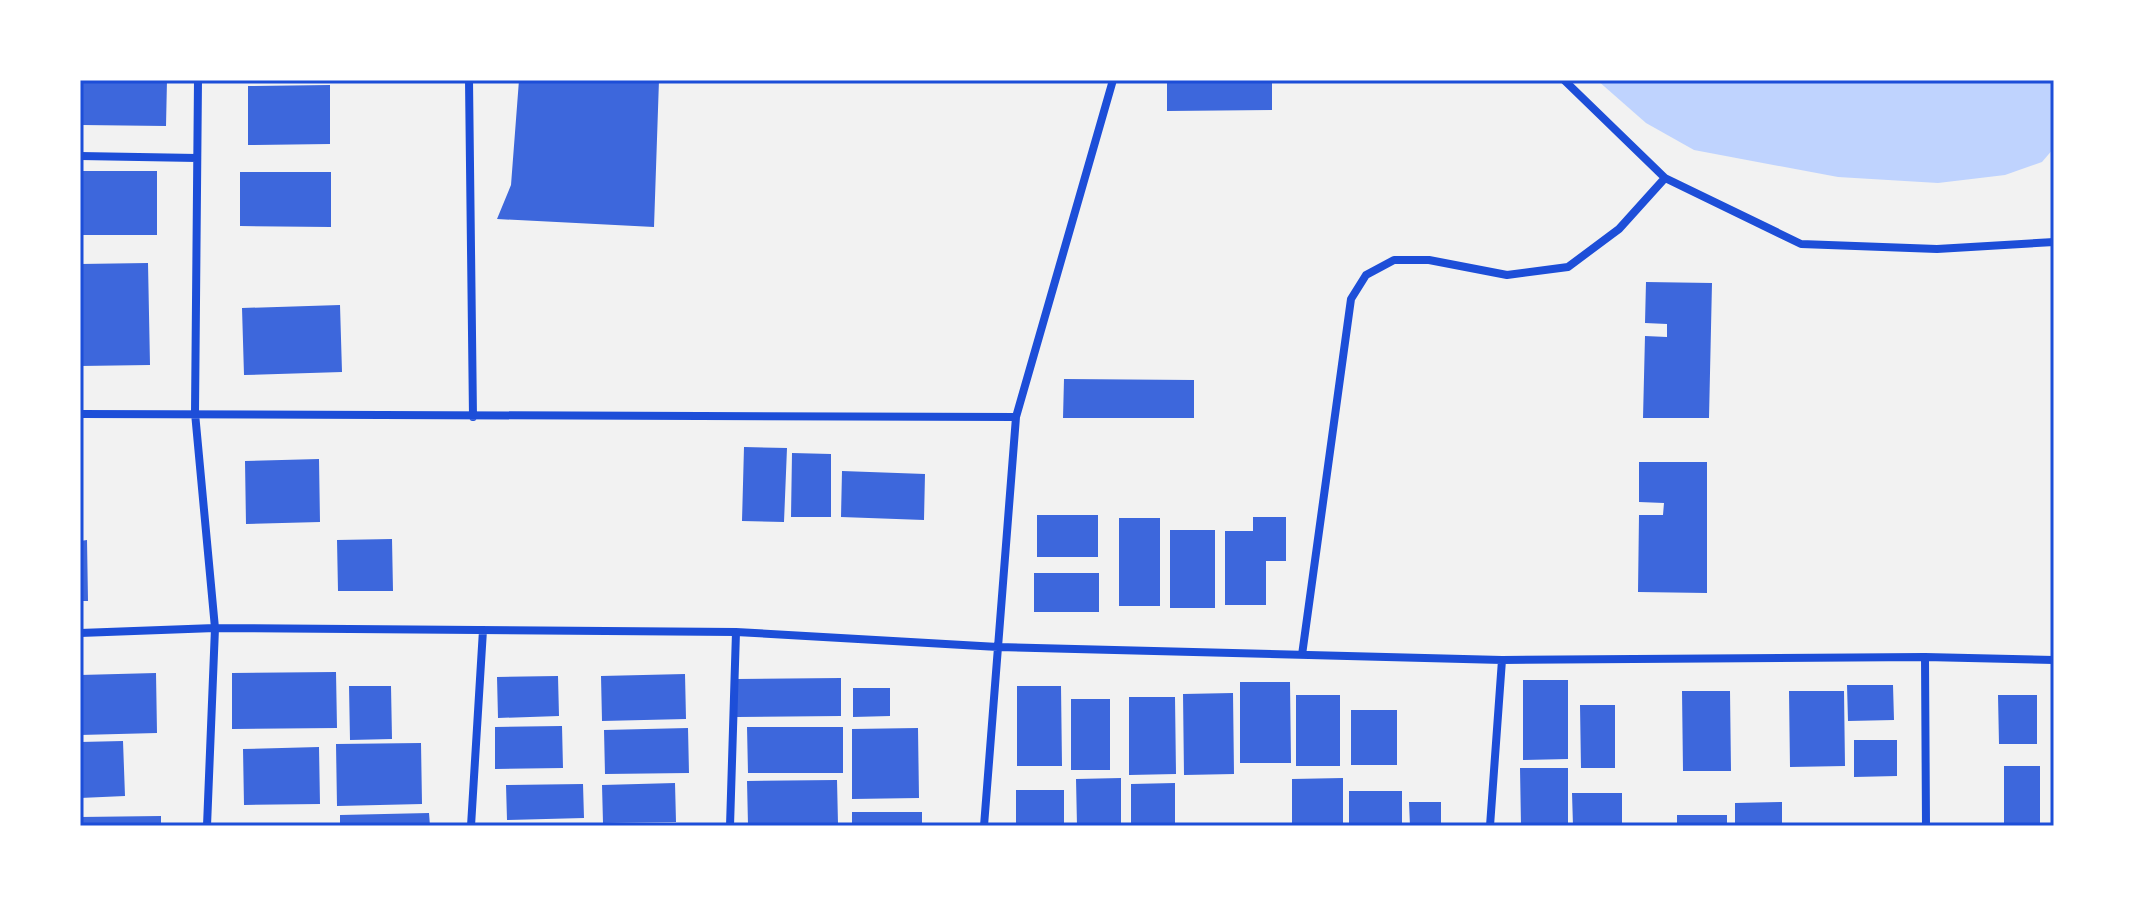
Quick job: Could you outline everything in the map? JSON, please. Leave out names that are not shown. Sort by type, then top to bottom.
[{"type":"street","points":[[198,80],[195,413],[215,628],[207,826]]},
{"type":"street","points":[[469,80],[473,417]]},
{"type":"street","points":[[984,826],[1016,417],[1113,80]]},
{"type":"street","points":[[1564,80],[1665,178],[1801,244],[1937,249],[2054,242]]},
{"type":"street","points":[[80,156],[197,158]]},
{"type":"street","points":[[1302,655],[1351,299],[1366,275],[1394,260],[1429,260],[1507,275],[1568,267],[1619,229],[1665,178]]},
{"type":"street","points":[[80,414],[1016,417]]},
{"type":"street","points":[[80,633],[215,628],[736,632],[998,647],[1502,660],[1925,657],[2054,660]]},
{"type":"street","points":[[471,826],[483,630]]},
{"type":"street","points":[[730,826],[736,632]]},
{"type":"street","points":[[1925,657],[1926,826]]},
{"type":"street","points":[[1490,826],[1502,660]]},
{"type":"water","points":[[1597,80],[2054,80],[2054,148],[2042,162],[2005,175],[1938,183],[1838,177],[1694,150],[1646,123]]},
{"type":"building","points":[[82,80],[167,80],[166,126],[82,125]]},
{"type":"building","points":[[519,80],[659,80],[654,227],[497,219],[511,185]]},
{"type":"building","points":[[1167,80],[1272,80],[1272,110],[1167,111]]},
{"type":"building","points":[[330,85],[330,144],[248,145],[248,86]]},
{"type":"building","points":[[80,171],[157,171],[157,235],[80,235]]},
{"type":"building","points":[[240,172],[331,172],[331,227],[240,226]]},
{"type":"building","points":[[148,263],[150,365],[80,366],[80,264]]},
{"type":"building","points":[[1646,282],[1712,283],[1709,418],[1643,418],[1645,336],[1667,337],[1667,324],[1645,323]]},
{"type":"building","points":[[340,305],[342,372],[244,375],[242,308]]},
{"type":"building","points":[[1064,379],[1194,380],[1194,418],[1063,418]]},
{"type":"building","points":[[744,447],[787,448],[784,522],[742,521]]},
{"type":"building","points":[[792,453],[831,454],[831,517],[791,517]]},
{"type":"building","points":[[319,459],[320,522],[246,524],[245,461]]},
{"type":"building","points":[[1639,462],[1707,462],[1707,593],[1638,592],[1639,515],[1663,515],[1664,503],[1639,502]]},
{"type":"building","points":[[842,471],[925,474],[924,520],[841,517]]},
{"type":"building","points":[[1037,515],[1098,515],[1098,557],[1037,557]]},
{"type":"building","points":[[1253,517],[1286,517],[1286,561],[1266,561],[1266,605],[1225,605],[1225,531],[1253,531]]},
{"type":"building","points":[[1119,518],[1160,518],[1160,606],[1119,606]]},
{"type":"building","points":[[1170,530],[1215,530],[1215,608],[1170,608]]},
{"type":"building","points":[[392,539],[393,591],[338,591],[337,540]]},
{"type":"building","points":[[87,540],[88,601],[80,601],[80,541]]},
{"type":"building","points":[[1034,573],[1099,573],[1099,612],[1034,612]]},
{"type":"building","points":[[336,672],[337,728],[232,729],[232,673]]},
{"type":"building","points":[[156,673],[157,733],[80,735],[80,675]]},
{"type":"building","points":[[685,674],[686,719],[602,721],[601,676]]},
{"type":"building","points":[[558,676],[559,716],[498,718],[497,677]]},
{"type":"building","points":[[841,678],[841,716],[737,717],[737,679]]},
{"type":"building","points":[[1523,680],[1568,680],[1568,759],[1523,760]]},
{"type":"building","points":[[1240,682],[1290,682],[1291,763],[1240,763]]},
{"type":"building","points":[[1847,685],[1893,685],[1894,720],[1848,721]]},
{"type":"building","points":[[349,686],[391,686],[392,739],[350,740]]},
{"type":"building","points":[[1017,686],[1061,686],[1062,766],[1017,766]]},
{"type":"building","points":[[853,688],[890,688],[890,716],[853,717]]},
{"type":"building","points":[[1682,691],[1730,691],[1731,771],[1683,771]]},
{"type":"building","points":[[1789,691],[1844,691],[1845,766],[1790,767]]},
{"type":"building","points":[[1233,693],[1234,774],[1184,775],[1183,694]]},
{"type":"building","points":[[1296,695],[1340,695],[1340,766],[1296,766]]},
{"type":"building","points":[[1998,695],[2037,695],[2037,744],[1999,744]]},
{"type":"building","points":[[1129,697],[1175,697],[1176,774],[1129,775]]},
{"type":"building","points":[[1071,699],[1110,699],[1110,770],[1071,770]]},
{"type":"building","points":[[1580,705],[1615,705],[1615,768],[1581,768]]},
{"type":"building","points":[[1351,710],[1397,710],[1397,765],[1351,765]]},
{"type":"building","points":[[562,726],[563,768],[495,769],[495,727]]},
{"type":"building","points":[[747,727],[843,727],[843,773],[748,773]]},
{"type":"building","points":[[688,728],[689,773],[605,774],[604,730]]},
{"type":"building","points":[[918,728],[919,798],[852,799],[852,729]]},
{"type":"building","points":[[1854,740],[1897,740],[1897,776],[1854,777]]},
{"type":"building","points":[[123,741],[125,796],[80,798],[80,742]]},
{"type":"building","points":[[421,743],[422,804],[337,806],[336,744]]},
{"type":"building","points":[[319,747],[320,804],[244,805],[243,749]]},
{"type":"building","points":[[2004,766],[2040,766],[2040,823],[2004,823]]},
{"type":"building","points":[[1520,768],[1568,768],[1568,826],[1521,826]]},
{"type":"building","points":[[1121,778],[1121,826],[1077,826],[1076,779]]},
{"type":"building","points":[[1343,778],[1343,826],[1292,826],[1292,779]]},
{"type":"building","points":[[837,780],[838,824],[748,825],[747,781]]},
{"type":"building","points":[[675,783],[676,822],[603,823],[602,785]]},
{"type":"building","points":[[1175,783],[1175,826],[1131,826],[1131,784]]},
{"type":"building","points":[[583,784],[584,818],[507,820],[506,785]]},
{"type":"building","points":[[1016,790],[1064,790],[1064,826],[1016,826]]},
{"type":"building","points":[[1349,791],[1402,791],[1402,826],[1349,826]]},
{"type":"building","points":[[1572,793],[1622,793],[1622,826],[1573,826]]},
{"type":"building","points":[[1409,802],[1441,802],[1441,826],[1410,826]]},
{"type":"building","points":[[1782,802],[1782,826],[1735,826],[1735,803]]},
{"type":"building","points":[[852,812],[922,812],[922,826],[852,826]]},
{"type":"building","points":[[429,813],[430,826],[340,826],[340,815]]},
{"type":"building","points":[[1677,815],[1727,815],[1727,826],[1677,826]]},
{"type":"building","points":[[161,816],[161,826],[80,826],[80,817]]}]
